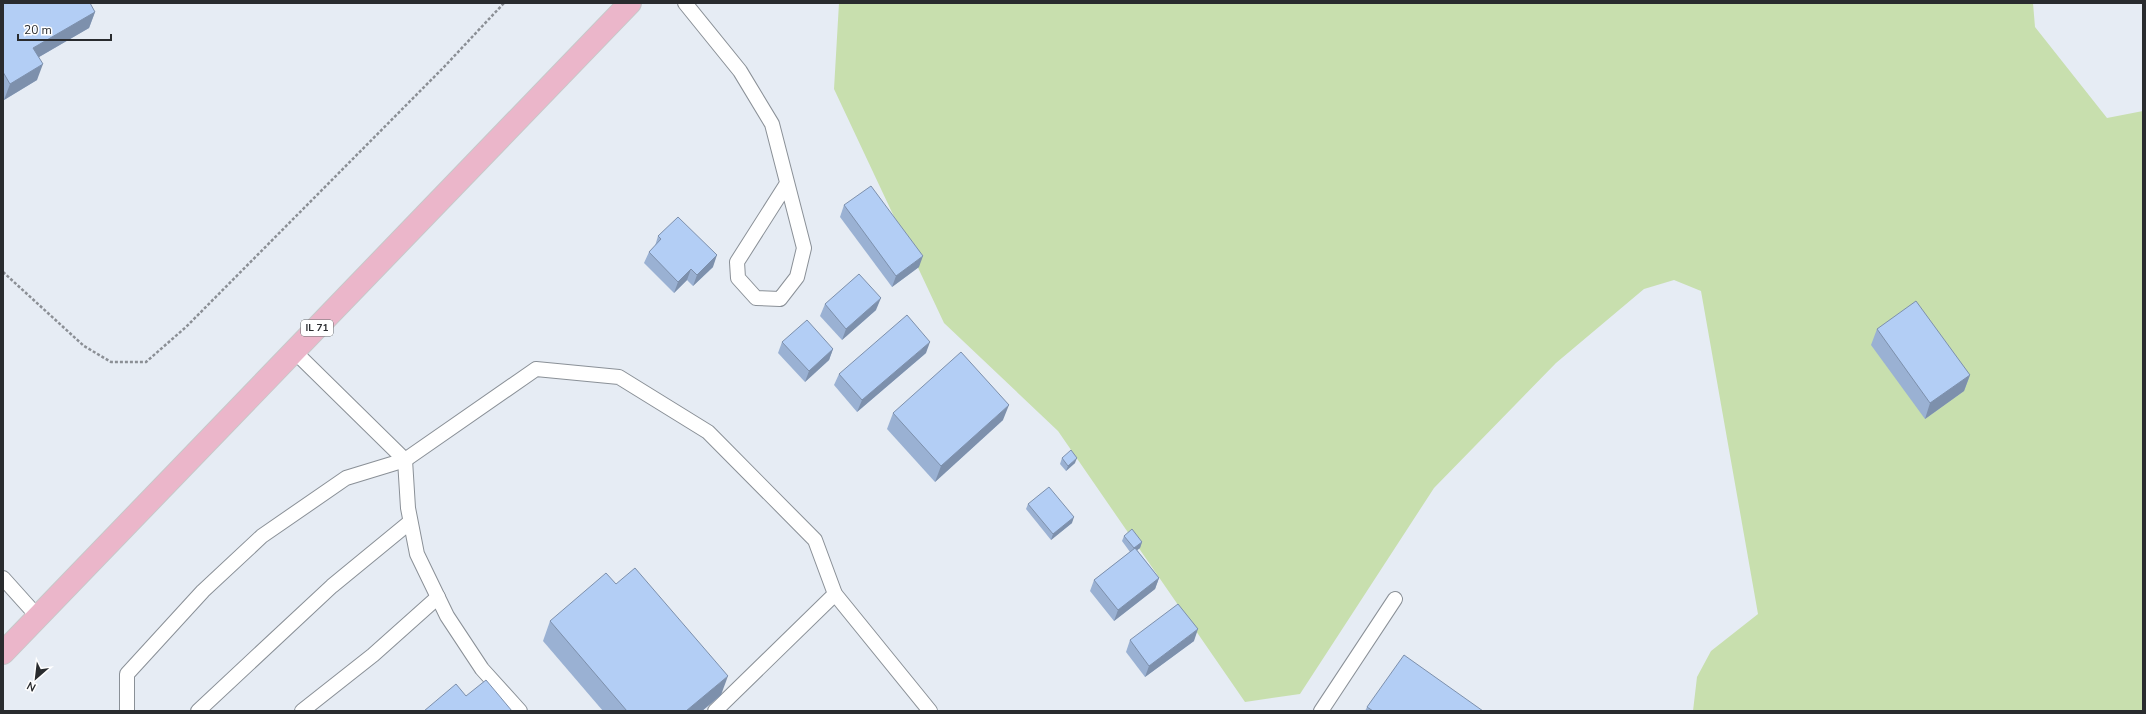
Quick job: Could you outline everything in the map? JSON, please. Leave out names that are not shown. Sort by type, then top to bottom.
[{"type":"main road","name":"IL 71","points":[[3,653],[630,3]]},
{"type":"lane","points":[[686,3],[740,71],[772,124],[786,184],[804,248],[798,277],[780,299],[756,298],[738,278],[737,262],[786,184]]},
{"type":"lane","points":[[294,351],[405,460],[410,522],[417,554],[447,616],[482,669],[520,711]]},
{"type":"lane","points":[[127,711],[127,674],[203,591],[262,536],[346,478],[405,460],[536,369],[619,377],[714,437],[815,540],[835,594],[930,711]]},
{"type":"lane","points":[[198,711],[332,586],[410,522]]},
{"type":"lane","points":[[3,578],[38,617]]},
{"type":"lane","points":[[715,711],[835,594]]},
{"type":"lane","points":[[302,711],[373,655],[438,597]]},
{"type":"lane","points":[[1320,711],[1395,599]]},
{"type":"path","points":[[3,272],[84,346],[111,362],[146,362],[192,321],[400,112],[504,3]]},
{"type":"green space","points":[[839,3],[2033,3],[2035,27],[2107,118],[2143,111],[2143,711],[1693,711],[1697,677],[1711,651],[1758,614],[1701,291],[1674,280],[1644,289],[1556,363],[1434,488],[1300,694],[1245,702],[1058,431],[944,323],[834,89]]},
{"type":"building","points":[[3,3],[90,3],[95,12],[33,48],[43,64],[10,84],[3,72]]},
{"type":"building","points":[[871,186],[923,256],[896,276],[844,205]]},
{"type":"building","points":[[678,217],[717,255],[697,275],[691,269],[678,282],[649,252],[661,239],[658,236]]},
{"type":"building","points":[[859,274],[881,298],[846,329],[825,304]]},
{"type":"building","points":[[1916,301],[1970,375],[1930,403],[1877,329]]},
{"type":"building","points":[[907,315],[930,342],[862,400],[839,374]]},
{"type":"building","points":[[807,320],[833,349],[809,371],[782,342]]},
{"type":"building","points":[[961,352],[1009,405],[941,466],[893,413]]},
{"type":"building","points":[[1071,450],[1077,458],[1068,466],[1062,458]]},
{"type":"building","points":[[1049,487],[1074,517],[1053,534],[1028,504]]},
{"type":"building","points":[[1132,529],[1142,542],[1134,548],[1124,536]]},
{"type":"building","points":[[1135,548],[1159,578],[1118,610],[1094,580]]},
{"type":"building","points":[[635,568],[728,676],[686,711],[627,711],[550,621],[606,573],[616,584]]},
{"type":"building","points":[[1178,604],[1198,629],[1149,666],[1130,640]]},
{"type":"building","points":[[1404,655],[1483,711],[1373,711],[1367,707]]},
{"type":"building","points":[[486,680],[512,711],[424,711],[456,684],[466,696]]}]
